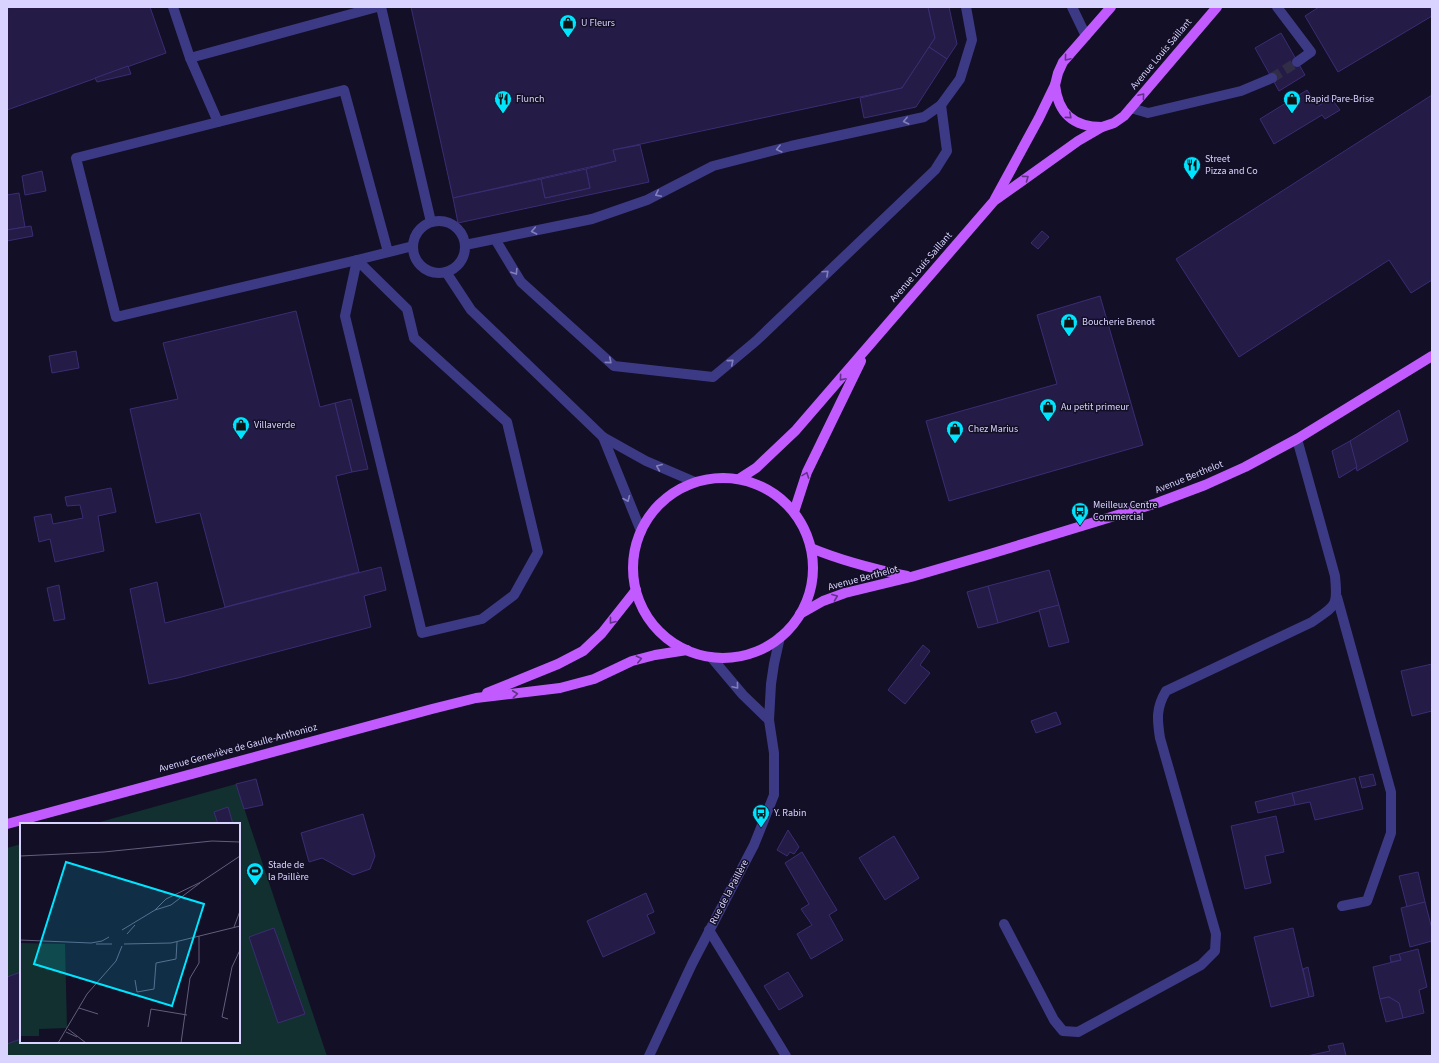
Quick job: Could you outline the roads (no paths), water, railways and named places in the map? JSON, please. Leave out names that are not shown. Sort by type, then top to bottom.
[{"type":"main road","name":"Avenue Louis Saillant","points":[[994,201],[1055,84],[1063,62],[1111,7]]},
{"type":"main road","name":"Avenue Louis Saillant","points":[[739,479],[756,468],[796,430],[994,201],[1056,156],[1102,127],[1114,123],[1124,116],[1217,7]]},
{"type":"main road","points":[[1055,84],[1056,96],[1061,108],[1068,117],[1078,123],[1090,127],[1102,127]]},
{"type":"main road","name":"Avenue Louis Saillant","points":[[794,512],[807,472],[867,348]]},
{"type":"main road","name":"Avenue Berthelot","points":[[800,614],[824,601],[845,593],[911,577],[1157,503],[1205,485],[1245,467],[1297,439],[1432,356]]},
{"type":"main road","points":[[717,478],[739,479],[760,485],[779,497],[794,512],[805,529],[812,548],[813,571],[810,593],[800,614],[791,626],[780,637],[760,650],[736,657],[711,656],[687,650],[670,640],[654,626],[643,609],[636,590],[633,570],[635,550],[641,531],[654,510],[673,493],[695,482],[717,478]]},
{"type":"main road","name":"Avenue Berthelot","points":[[812,548],[875,570],[911,577]]},
{"type":"main road","name":"Avenue Geneviève de Gaulle-Anthonioz","points":[[476,698],[558,664],[583,651],[602,633],[636,590]]},
{"type":"main road","name":"Avenue Geneviève de Gaulle-Anthonioz","points":[[7,824],[313,740],[476,698],[560,688],[594,679],[632,661],[687,650]]},
{"type":"street","points":[[173,7],[190,58],[218,122]]},
{"type":"street","points":[[190,58],[377,7]]},
{"type":"street","points":[[381,7],[431,222]]},
{"type":"street","points":[[465,245],[592,219],[647,200],[713,166],[791,146],[924,116],[941,105],[960,78],[972,40],[966,7]]},
{"type":"street","points":[[1072,7],[1086,36]]},
{"type":"street","points":[[1277,7],[1311,52],[1298,62]]},
{"type":"street","points":[[1131,108],[1148,113],[1241,91],[1272,78]]},
{"type":"street","points":[[388,252],[344,90],[76,158],[116,317],[357,260],[413,246]]},
{"type":"street","points":[[495,239],[522,282],[614,366],[713,377],[756,341],[935,170],[947,151],[941,105]]},
{"type":"street","points":[[439,220],[454,225],[460,230],[465,245],[464,253],[460,262],[454,268],[446,272],[438,273],[430,271],[417,262],[413,246],[414,238],[424,225],[439,220]]},
{"type":"street","points":[[357,260],[407,309],[414,338],[507,422],[538,552],[514,595],[482,619],[422,633],[345,316],[357,260]]},
{"type":"street","points":[[446,272],[471,310],[603,437],[646,461],[695,482]]},
{"type":"street","points":[[603,437],[641,531]]},
{"type":"street","points":[[1297,439],[1335,576],[1337,597],[1391,792],[1391,833],[1368,901],[1342,906]]},
{"type":"street","points":[[1004,924],[1054,1020],[1063,1031],[1078,1032],[1201,965],[1215,951],[1216,934],[1160,738],[1157,721],[1159,703],[1166,691],[1312,622],[1333,607],[1337,597]]},
{"type":"street","name":"Rue de la Paillère","points":[[649,1056],[692,964],[754,845],[774,796],[774,753],[769,720],[771,684],[780,637]]},
{"type":"street","points":[[711,656],[743,695],[769,720]]},
{"type":"street","points":[[709,930],[786,1056]]},
{"type":"tunnel","points":[[1272,78],[1297,62]]},
{"type":"place","name":"U Fleurs","points":[[568,38]]},
{"type":"place","name":"Flunch","points":[[503,114]]},
{"type":"place","name":"Rapid Pare-Brise","points":[[1292,114]]},
{"type":"place","name":"Street Pizza and Co","points":[[1192,180]]},
{"type":"place","name":"Boucherie Brenot","points":[[1069,337]]},
{"type":"place","name":"Au petit primeur","points":[[1048,422]]},
{"type":"place","name":"Villaverde","points":[[241,440]]},
{"type":"place","name":"Chez Marius","points":[[955,444]]},
{"type":"place","name":"Meilleux Centre Commercial","points":[[1080,526]]},
{"type":"place","name":"Y. Rabin","points":[[761,828]]},
{"type":"place","name":"Stade de la Paillère","points":[[255,886]]}]
